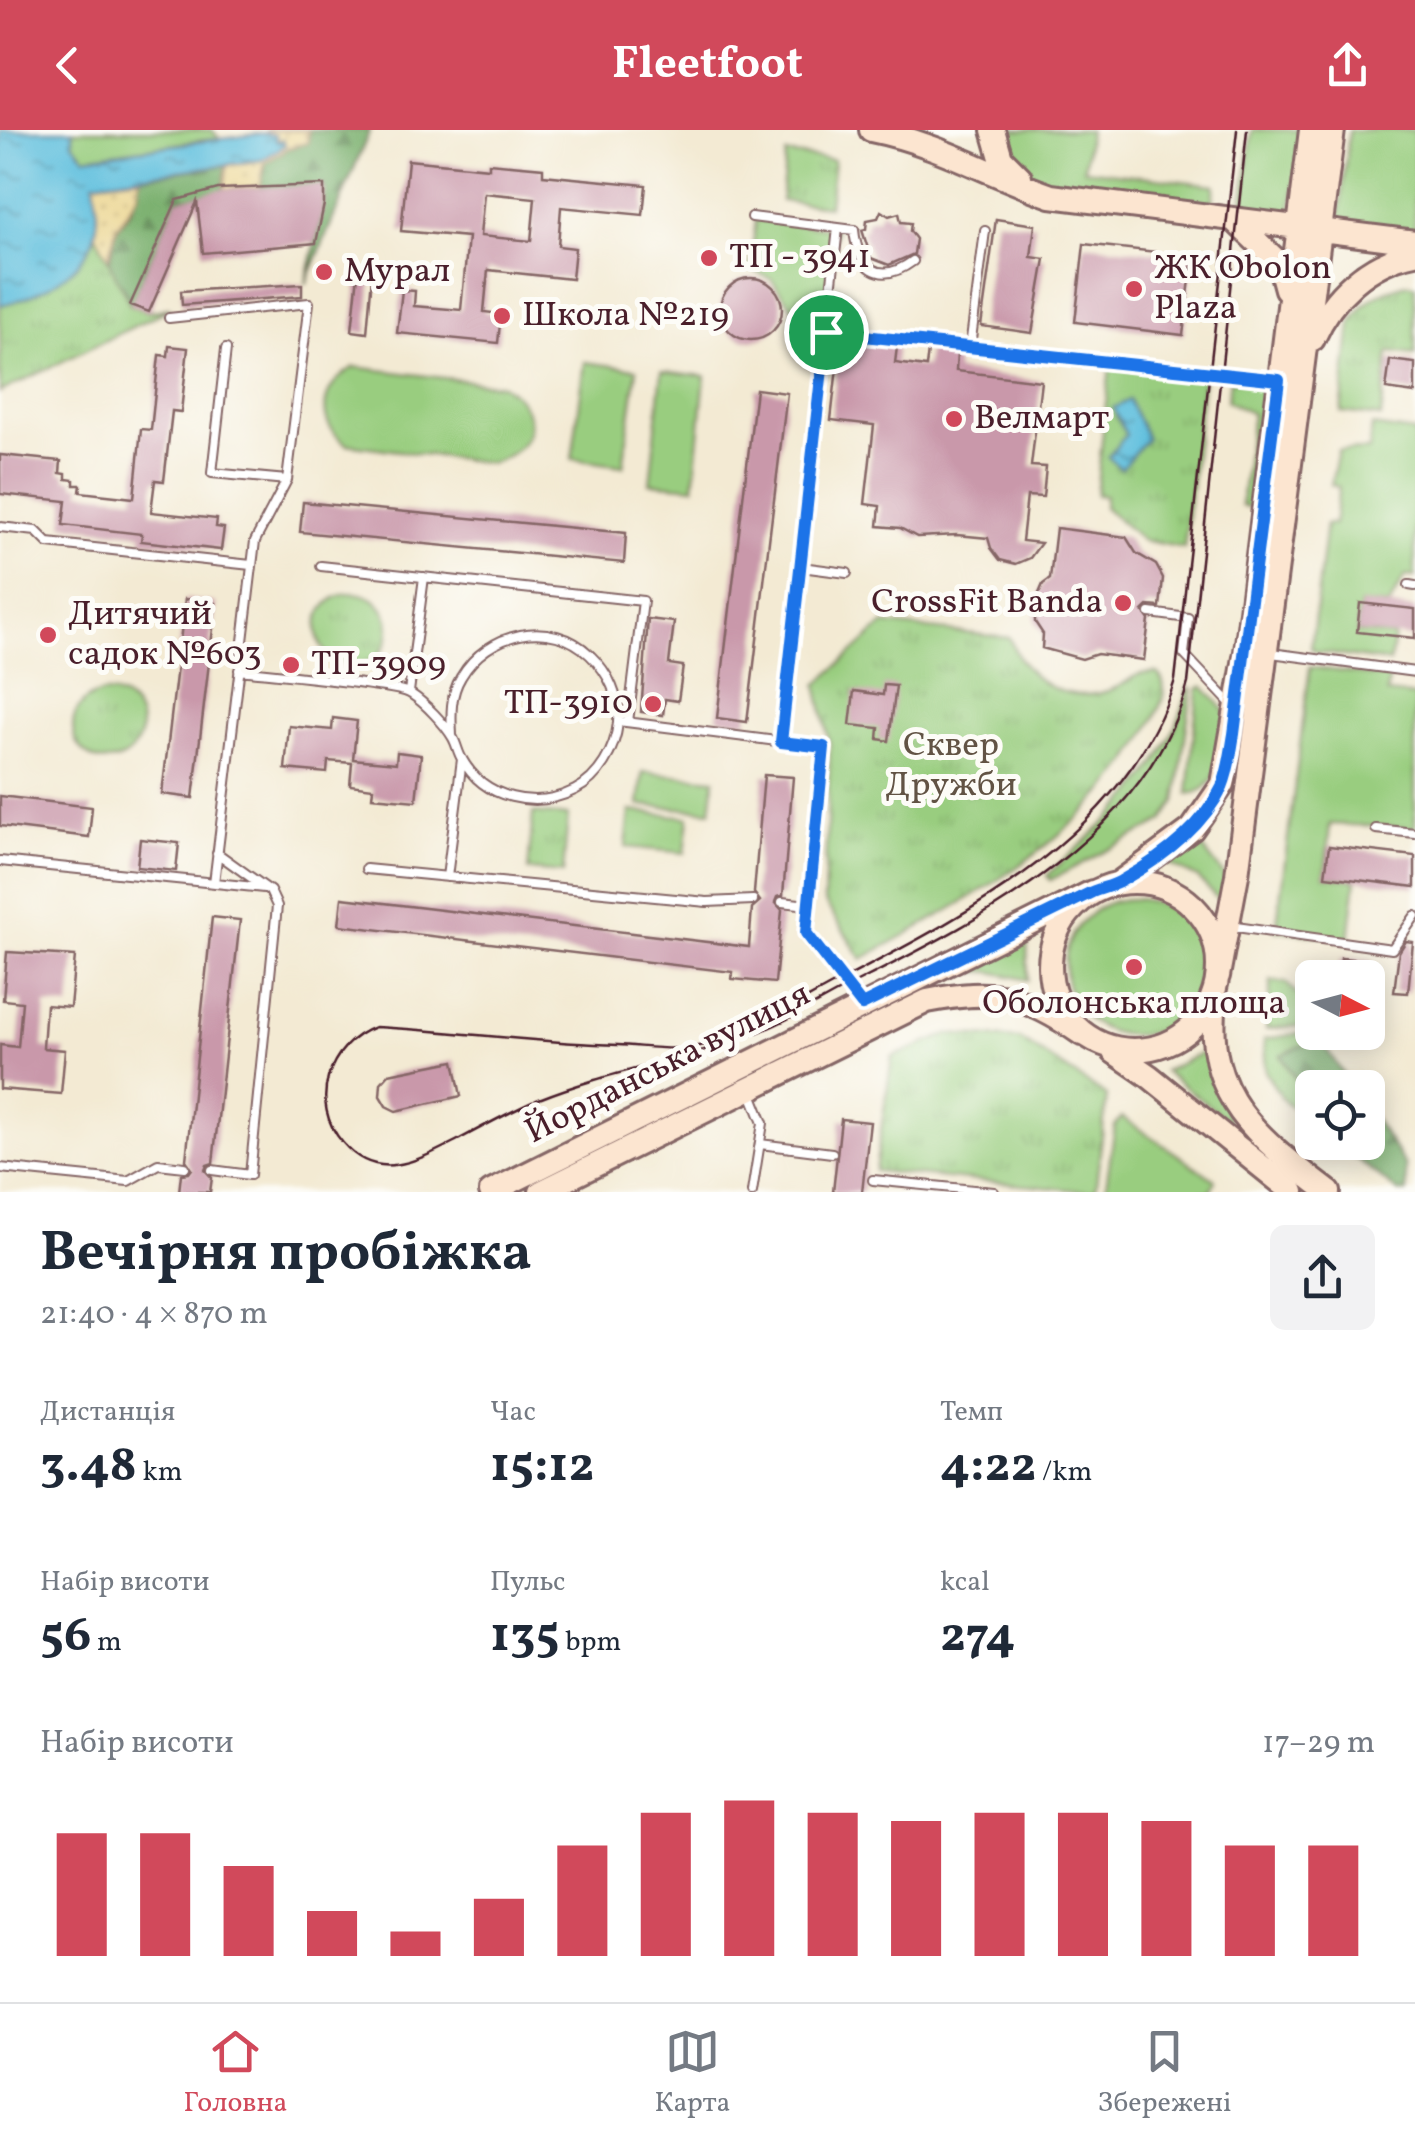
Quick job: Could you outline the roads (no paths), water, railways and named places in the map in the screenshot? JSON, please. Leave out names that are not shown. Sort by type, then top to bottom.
[{"type":"main road","points":[[871,130],[940,148],[1051,196],[1415,242]]},
{"type":"main road","points":[[994,130],[1001,158],[1012,172],[1051,196]]},
{"type":"main road","points":[[1311,130],[1304,360],[1267,652],[1212,1026],[1221,1077],[1234,1106],[1265,1142],[1329,1192]]},
{"type":"main road","points":[[1293,1192],[1149,1076],[1082,1034],[1063,1013],[1052,988],[1049,960],[1056,933],[1071,910],[1092,892],[1120,882],[1169,850],[1192,829],[1223,784],[1237,710],[1288,304],[1333,130]]},
{"type":"main road","points":[[1232,218],[1279,263],[1288,304]]},
{"type":"main road","points":[[1304,360],[1324,315],[1358,279],[1378,266],[1415,253]]},
{"type":"main road","points":[[1107,1047],[1135,1052],[1162,1047],[1186,1033],[1205,1013],[1217,982],[1217,950],[1208,926],[1192,905],[1171,890],[1146,882],[1120,882]]},
{"type":"main road","name":"Йорданська вулиця","points":[[491,1192],[1092,892]]},
{"type":"main road","name":"Йорданська вулиця","points":[[541,1192],[928,1000],[999,994],[1047,1010],[1082,1034]]},
{"type":"lane","points":[[752,217],[854,230],[866,265],[878,274],[897,273],[913,261]]},
{"type":"lane","points":[[781,742],[838,228]]},
{"type":"lane","points":[[970,347],[984,231]]},
{"type":"lane","points":[[169,318],[309,304],[287,480],[254,542],[214,882]]},
{"type":"lane","points":[[792,328],[1279,380]]},
{"type":"lane","points":[[226,349],[212,473],[287,480]]},
{"type":"lane","points":[[1239,376],[1241,364]]},
{"type":"lane","points":[[272,508],[274,479]]},
{"type":"lane","points":[[0,527],[36,531],[48,543],[251,565]]},
{"type":"lane","points":[[239,670],[409,692],[452,736],[477,779],[498,793],[525,800],[552,799],[578,789],[598,771],[613,748],[623,721],[643,601],[321,566]]},
{"type":"lane","points":[[801,567],[848,573]]},
{"type":"lane","points":[[409,692],[424,577]]},
{"type":"lane","points":[[1150,613],[1188,618],[1184,654],[1237,710]]},
{"type":"lane","points":[[452,736],[451,707],[459,680],[476,656],[499,640],[527,632],[556,635],[582,647],[602,667],[615,692],[623,721]]},
{"type":"lane","points":[[1267,652],[1415,672]]},
{"type":"lane","points":[[623,721],[824,747],[806,933],[862,1005]]},
{"type":"lane","points":[[447,877],[462,759]]},
{"type":"lane","points":[[1376,829],[1415,833]]},
{"type":"lane","points":[[212,1170],[250,1175],[277,906],[276,898],[266,888],[217,853]]},
{"type":"lane","points":[[0,860],[266,888]]},
{"type":"lane","points":[[366,869],[707,902],[753,900]]},
{"type":"lane","points":[[782,902],[808,905]]},
{"type":"lane","points":[[1229,926],[1392,949],[1415,916]]},
{"type":"lane","points":[[750,1089],[763,1123],[752,1192]]},
{"type":"lane","points":[[760,1144],[832,1154]]},
{"type":"lane","points":[[0,1168],[128,1181],[158,1164],[185,1167]]},
{"type":"lane","points":[[873,1180],[994,1192]]},
{"type":"water","points":[[0,130],[73,130],[73,143],[85,157],[265,133],[275,135],[277,142],[283,140],[285,145],[262,160],[94,182],[97,223],[83,257],[45,289],[0,305]]},
{"type":"water","points":[[1129,400],[1147,438],[1121,469],[1108,457],[1126,435],[1113,408]]},
{"type":"tram line","points":[[1237,130],[1175,680],[1152,734],[1120,783],[1081,826],[987,898],[780,1014],[705,1045],[669,1049],[375,1027],[345,1047],[328,1077],[325,1094],[332,1128],[356,1155],[384,1165],[414,1161],[539,1099],[776,1025],[1008,899],[1100,827],[1138,784],[1168,737],[1188,683],[1247,130]]},
{"type":"place","name":"ТП - 3941","points":[[709,258]]},
{"type":"place","name":"Мурал","points":[[324,272]]},
{"type":"place","name":"ЖК Obolon Plaza","points":[[1134,289]]},
{"type":"place","name":"Школа №219","points":[[502,316]]},
{"type":"place","name":"Велмарт","points":[[954,419]]},
{"type":"place","name":"CrossFit Banda","points":[[1123,603]]},
{"type":"place","name":"Дитячий садок №603","points":[[48,635]]},
{"type":"place","name":"ТП-3909","points":[[291,665]]},
{"type":"place","name":"ТП-3910","points":[[653,704]]},
{"type":"place","name":"Оболонська площа","points":[[1134,967]]},
{"type":"park label","name":"Сквер Дружби","points":[[951,766]]}]
